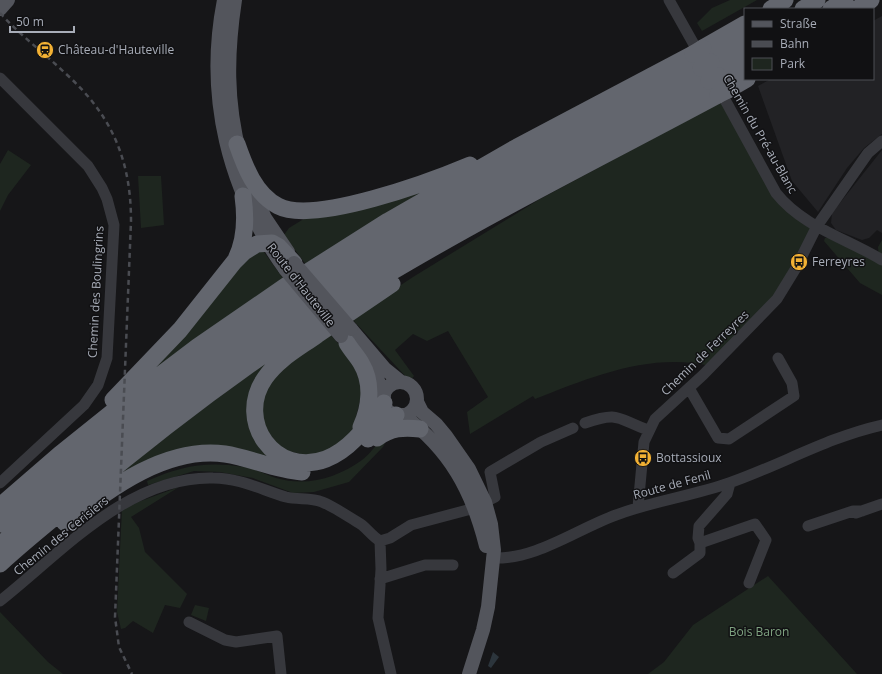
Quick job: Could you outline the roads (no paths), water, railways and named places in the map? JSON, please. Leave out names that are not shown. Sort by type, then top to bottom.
[{"type":"highway","points":[[773,8],[786,0]]},
{"type":"highway","points":[[805,8],[817,0]]},
{"type":"highway","points":[[833,8],[845,0]]},
{"type":"highway","points":[[859,8],[871,0]]},
{"type":"highway","points":[[0,545],[158,415],[245,351],[334,290],[471,208],[710,72],[744,25]]},
{"type":"highway","points":[[420,429],[402,427],[357,444],[320,461],[297,462],[281,456],[264,440],[256,425],[255,401],[263,381],[276,366],[294,351],[710,72],[744,44]]},
{"type":"highway","points":[[237,144],[250,174],[262,194],[279,206],[298,211],[337,207],[383,195],[440,176],[710,72],[744,61]]},
{"type":"highway","points":[[0,524],[99,441],[175,382],[236,338],[332,274],[464,195],[710,72],[744,78]]},
{"type":"highway","points":[[18,489],[135,394],[246,313],[356,241],[517,147]]},
{"type":"highway","points":[[234,262],[241,248],[244,234],[243,196]]},
{"type":"highway","points":[[0,564],[163,430],[253,363],[382,278],[447,240],[509,207]]},
{"type":"highway","points":[[0,506],[73,440],[153,359],[203,303],[234,262],[249,248],[267,243],[277,245],[289,266]]},
{"type":"highway","points":[[346,336],[365,371],[369,388],[366,412],[357,444]]},
{"type":"highway","points":[[0,570],[78,513],[146,470],[177,458],[208,453],[224,454],[291,471],[316,471],[337,464],[392,407]]},
{"type":"main road","points":[[0,9],[8,0]]},
{"type":"main road","name":"Route d'Hauteville","points":[[224,0],[218,43],[218,95],[226,147],[243,196],[267,243]]},
{"type":"main road","name":"Route d'Hauteville","points":[[235,0],[229,44],[228,72],[231,111],[237,144],[257,203],[289,266],[367,362],[378,378],[392,407]]},
{"type":"main road","name":"Route d'Hauteville","points":[[346,336],[400,382]]},
{"type":"main road","points":[[392,407],[412,411],[416,402],[416,394],[413,388],[400,382],[391,385],[392,407],[420,429],[450,460],[464,484],[480,505]]},
{"type":"main road","points":[[416,402],[422,412],[436,424],[460,454],[480,505],[492,558],[491,584],[483,630],[469,674]]},
{"type":"street","name":"Chemin du Pré-au-Blanc","points":[[669,0],[776,193],[785,204],[802,218],[882,260]]},
{"type":"street","name":"Chemin des Boulingrins","points":[[0,78],[88,166],[107,199],[114,225],[107,358],[102,375],[84,405],[0,483]]},
{"type":"street","name":"Chemin de Ferreyres","points":[[638,507],[644,442],[648,430],[655,419],[689,388],[778,299],[794,273],[816,226],[868,153],[882,141]]},
{"type":"street","points":[[689,388],[718,438],[729,439],[794,396],[792,384],[778,358]]},
{"type":"street","points":[[585,423],[609,416],[620,417],[648,430]]},
{"type":"street","name":"Route de Fenil","points":[[492,558],[519,557],[638,507],[730,483],[837,438],[882,425]]},
{"type":"street","points":[[391,674],[378,618],[380,541],[390,538],[411,525],[480,505],[495,497],[490,472],[541,442],[573,428]]},
{"type":"street","name":"Chemin des Cerisiers","points":[[0,602],[79,535],[125,502],[181,481],[214,478],[232,480],[287,497],[321,501],[360,524],[380,541]]},
{"type":"street","points":[[673,573],[700,553],[700,543],[698,538],[699,526],[727,494],[730,483]]},
{"type":"street","points":[[839,521],[882,504]]},
{"type":"street","points":[[808,526],[853,511],[862,511]]},
{"type":"street","points":[[700,543],[755,524],[766,540],[749,583]]},
{"type":"street","points":[[380,578],[426,565],[453,565]]},
{"type":"street","points":[[189,622],[225,640],[236,642],[277,636],[281,674]]},
{"type":"railway","points":[[0,13],[65,73],[95,105],[106,121],[115,139],[127,177],[131,221],[115,617],[119,647],[132,674]]},
{"type":"place","name":"Château-d'Hauteville","points":[[45,50]]},
{"type":"place","name":"Ferreyres","points":[[799,262]]},
{"type":"place","name":"Bottassioux","points":[[643,458]]},
{"type":"park label","name":"Bois Baron","points":[[759,632]]}]
